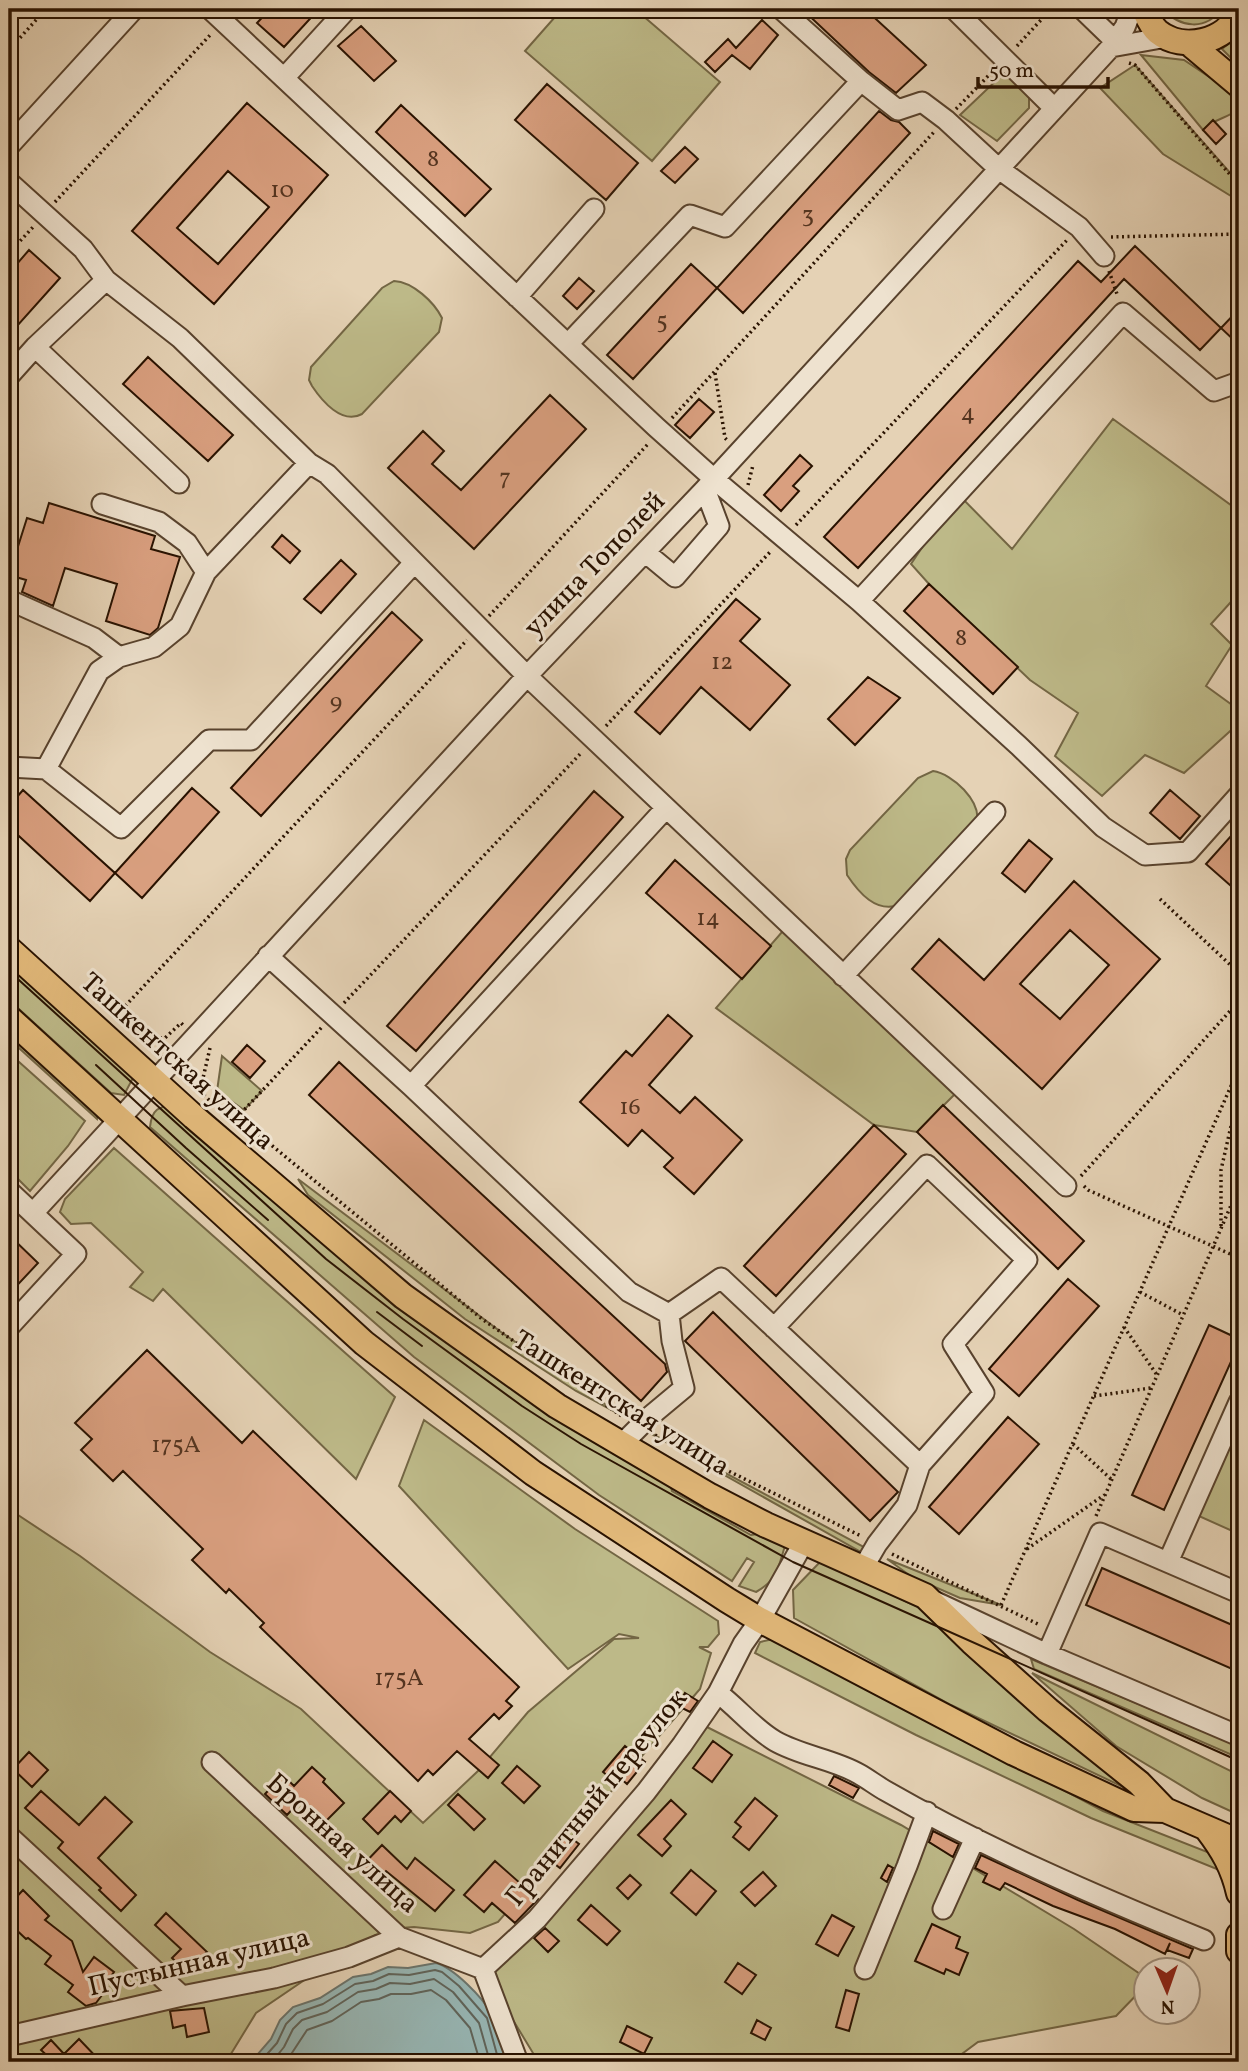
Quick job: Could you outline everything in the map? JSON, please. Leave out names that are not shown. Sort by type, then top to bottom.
[{"type":"main road","points":[[1144,9],[1157,31],[1178,40],[1239,85]]},
{"type":"main road","points":[[1178,40],[1209,40],[1226,31],[1239,13]]},
{"type":"main road","name":"Ташкентская улица","points":[[9,949],[106,1020],[155,1083],[211,1117],[403,1296],[557,1406],[631,1435],[710,1496],[925,1596],[1048,1710],[1139,1783],[1165,1810]]},
{"type":"main road","name":"Ташкентская улица","points":[[9,1018],[364,1343],[533,1473],[760,1620],[1026,1758],[1134,1809],[1165,1810],[1239,1842]]},
{"type":"main road","points":[[1207,1828],[1227,1855],[1239,1893]]},
{"type":"main road","points":[[1239,1935],[1239,1951]]},
{"type":"street","points":[[9,146],[134,9]]},
{"type":"street","points":[[284,78],[347,9]]},
{"type":"street","points":[[781,9],[861,81],[898,110],[922,102],[946,120],[999,169],[1079,227],[1104,256]]},
{"type":"street","points":[[954,9],[1055,108]]},
{"type":"street","points":[[1082,9],[1112,44],[1178,40]]},
{"type":"street","name":"улица Тополей","points":[[34,1212],[527,676],[646,553],[999,169],[1042,135],[1055,108],[1112,44],[1125,27],[1132,9]]},
{"type":"street","points":[[216,15],[660,431],[709,484],[784,538],[859,601],[1018,746],[1102,827],[1145,855],[1188,852],[1239,795]]},
{"type":"street","points":[[568,344],[690,215],[725,227],[861,81]]},
{"type":"street","points":[[9,182],[83,249],[106,279],[180,338],[309,463],[327,474],[527,676],[1066,1186]]},
{"type":"street","points":[[517,297],[594,209]]},
{"type":"street","points":[[9,376],[35,346],[106,279]]},
{"type":"street","points":[[859,601],[1123,313],[1214,391],[1239,382]]},
{"type":"street","points":[[35,346],[179,483]]},
{"type":"street","points":[[46,769],[99,671],[119,657],[154,647],[180,626],[206,572],[309,463]]},
{"type":"street","points":[[646,553],[675,577],[719,526],[709,484]]},
{"type":"street","points":[[102,504],[159,522],[187,542],[206,572]]},
{"type":"street","points":[[9,767],[46,769],[121,828],[209,740],[251,740],[414,563]]},
{"type":"street","points":[[9,600],[94,638],[119,657]]},
{"type":"street","points":[[411,1086],[667,808]]},
{"type":"street","points":[[844,976],[995,812]]},
{"type":"street","points":[[268,956],[411,1086],[629,1292],[669,1314]]},
{"type":"street","points":[[774,1328],[927,1165],[1027,1260],[953,1344],[984,1393],[920,1465],[907,1504],[863,1568]]},
{"type":"street","points":[[9,1191],[76,1254],[9,1328]]},
{"type":"street","points":[[669,1314],[721,1278],[920,1465]]},
{"type":"street","points":[[631,1435],[684,1388],[672,1341],[669,1314]]},
{"type":"street","points":[[1168,1562],[1239,1402]]},
{"type":"street","points":[[1050,1647],[1100,1533],[1239,1593]]},
{"type":"street","name":"Гранитный переулок","points":[[482,1969],[537,1919],[682,1745],[718,1693],[743,1644],[760,1620],[804,1542]]},
{"type":"street","points":[[925,1596],[1050,1647],[1239,1736]]},
{"type":"street","points":[[718,1693],[738,1708],[758,1730],[795,1752],[856,1772],[975,1838],[1104,1898],[1204,1940]]},
{"type":"street","name":"Бронная улица","points":[[212,1762],[399,1937],[482,1969]]},
{"type":"street","points":[[865,1969],[927,1812]]},
{"type":"street","points":[[9,1836],[182,1996]]},
{"type":"street","points":[[943,1909],[975,1838]]},
{"type":"street","name":"Пустынная улица","points":[[9,2036],[274,1978],[349,1957],[399,1937]]},
{"type":"street","points":[[482,1969],[518,2062]]},
{"type":"path","points":[[9,50],[46,9]]},
{"type":"path","points":[[106,1020],[479,627],[1051,9]]},
{"type":"path","points":[[9,253],[216,15]]},
{"type":"path","points":[[1135,65],[1239,186]]},
{"type":"path","points":[[131,1031],[139,1037],[165,1038],[181,1023],[211,1048],[200,1091],[211,1117],[235,1115],[244,1110],[1079,227],[1107,237],[1239,234]]},
{"type":"path","points":[[1104,256],[1123,313]]},
{"type":"path","points":[[1160,899],[1239,973]]},
{"type":"path","points":[[1239,1001],[1078,1180],[1088,1190],[1239,1258]]},
{"type":"path","points":[[106,1020],[123,1024]]},
{"type":"path","points":[[1000,1605],[1239,1068]]},
{"type":"path","points":[[1221,1230],[1221,1170],[1239,1091]]},
{"type":"path","points":[[235,1115],[482,1319],[631,1435],[877,1544],[891,1554],[1049,1629],[1050,1647]]},
{"type":"path","points":[[1091,1527],[1239,1187]]},
{"type":"path","points":[[1140,1292],[1184,1315]]},
{"type":"path","points":[[1125,1327],[1157,1375]]},
{"type":"path","points":[[1094,1396],[1152,1387]]},
{"type":"path","points":[[1073,1444],[1112,1480]]},
{"type":"path","points":[[1025,1550],[1106,1494]]},
{"type":"shaded area","points":[[562,9],[635,9],[720,82],[652,161],[525,51]]},
{"type":"shaded area","points":[[1163,9],[1221,9],[1208,21],[1193,24],[1177,20]]},
{"type":"shaded area","points":[[1239,35],[1239,66],[1222,49]]},
{"type":"shaded area","points":[[1141,55],[1184,60],[1239,97],[1239,109],[1203,130]]},
{"type":"shaded area","points":[[1135,65],[1239,183],[1239,201],[1163,154],[1100,88]]},
{"type":"shaded area","points":[[1004,73],[1029,94],[1029,108],[997,141],[960,115]]},
{"type":"shaded area","points":[[394,281],[415,289],[434,306],[442,318],[439,332],[362,414],[355,417],[340,414],[321,398],[312,386],[309,380],[311,367],[382,288]]},
{"type":"shaded area","points":[[1113,419],[1239,511],[1239,593],[1211,624],[1232,645],[1206,686],[1239,710],[1239,723],[1184,773],[1145,755],[1102,796],[1055,756],[1078,713],[1030,680],[911,564],[958,494],[1012,549]]},
{"type":"shaded area","points":[[933,771],[949,777],[964,790],[975,806],[977,822],[899,905],[891,907],[876,904],[863,895],[847,875],[846,859],[850,850],[918,778]]},
{"type":"shaded area","points":[[789,924],[962,1087],[917,1132],[874,1125],[716,1008]]},
{"type":"shaded area","points":[[9,957],[134,1076],[124,1095],[111,1093],[9,1000]]},
{"type":"shaded area","points":[[9,1026],[98,1110],[97,1119],[9,1039]]},
{"type":"shaded area","points":[[9,1053],[85,1121],[30,1191],[9,1170]]},
{"type":"shaded area","points":[[222,1056],[262,1091],[244,1110],[217,1091]]},
{"type":"shaded area","points":[[178,1103],[345,1254],[669,1479],[672,1491],[751,1535],[772,1532],[785,1546],[779,1567],[769,1583],[756,1592],[739,1586],[754,1562],[747,1558],[732,1581],[599,1495],[414,1357],[150,1127],[153,1115],[158,1109]]},
{"type":"shaded area","points":[[114,1148],[395,1397],[356,1479],[163,1289],[153,1301],[130,1287],[143,1272],[91,1223],[71,1224],[60,1212],[65,1199]]},
{"type":"shaded area","points":[[298,1179],[501,1332],[621,1415],[576,1391],[465,1319],[308,1195]]},
{"type":"shaded area","points":[[424,1420],[575,1529],[718,1621],[719,1634],[708,1647],[699,1647],[711,1653],[700,1689],[498,1922],[470,1933],[414,1927],[387,1929],[356,1945],[256,2013],[226,2062],[9,2062],[9,1509],[80,1556],[210,1652],[301,1709],[423,1823],[479,1770],[528,1712],[614,1639],[639,1638],[619,1634],[568,1669],[399,1486]]},
{"type":"shaded area","points":[[1239,1421],[1239,1534],[1190,1512]]},
{"type":"shaded area","points":[[639,1427],[864,1547],[864,1550],[861,1552]]},
{"type":"shaded area","points":[[887,1559],[1001,1605],[960,1598],[912,1577]]},
{"type":"shaded area","points":[[821,1561],[924,1610],[1140,1795],[951,1705],[794,1618],[793,1590]]},
{"type":"shaded area","points":[[778,1638],[1103,1811],[1215,1855],[1229,1874],[1091,1818],[916,1735],[755,1653],[760,1642]]},
{"type":"shaded area","points":[[1031,1659],[1239,1746],[1239,1758],[1034,1669]]},
{"type":"shaded area","points":[[1032,1673],[1239,1775],[1239,1815],[1202,1798],[1116,1746]]},
{"type":"shaded area","points":[[705,1726],[901,1825],[1074,1929],[1132,1968],[1132,1999],[1116,2016],[978,2042],[951,2062],[530,2062],[533,2053],[499,1997],[495,1966]]},
{"type":"water","points":[[436,1963],[459,1977],[487,2007],[495,2019],[506,2062],[251,2062],[271,2039],[280,2020],[293,2007],[320,1998],[353,1977],[388,1967],[408,1968]]},
{"type":"building","points":[[270,9],[319,9],[284,47],[257,23]]},
{"type":"building","points":[[802,9],[865,9],[926,65],[896,93],[869,72]]},
{"type":"building","points":[[762,20],[778,35],[750,69],[732,55],[715,72],[705,62],[728,39],[736,48]]},
{"type":"building","points":[[361,26],[396,61],[374,81],[338,46]]},
{"type":"building","points":[[547,84],[638,163],[606,200],[515,120]]},
{"type":"building","points":[[247,103],[328,175],[214,304],[132,231]],"holes":[[[228,171],[269,207],[218,264],[177,228]]]},
{"type":"building","points":[[401,105],[491,189],[465,216],[376,132]]},
{"type":"building","points":[[879,111],[891,120],[899,122],[910,133],[743,313],[717,288]]},
{"type":"building","points":[[1213,120],[1226,134],[1216,144],[1203,130]]},
{"type":"building","points":[[685,147],[698,159],[675,183],[661,171]]},
{"type":"building","points":[[1135,246],[1221,328],[1200,350],[1124,279],[858,568],[824,537],[1078,261],[1101,282]]},
{"type":"building","points":[[29,250],[60,278],[9,335],[9,273]]},
{"type":"building","points":[[691,264],[717,288],[633,379],[607,355]]},
{"type":"building","points":[[579,278],[594,291],[577,309],[563,296]]},
{"type":"building","points":[[1239,309],[1239,345],[1221,328]]},
{"type":"building","points":[[148,357],[233,435],[208,461],[123,384]]},
{"type":"building","points":[[550,395],[586,429],[474,549],[388,468],[423,431],[444,451],[432,464],[461,490]]},
{"type":"building","points":[[699,399],[714,412],[690,438],[675,425]]},
{"type":"building","points":[[800,455],[812,466],[793,486],[799,491],[781,511],[764,495]]},
{"type":"building","points":[[49,503],[155,536],[151,549],[180,557],[158,628],[150,635],[106,621],[117,584],[65,568],[53,606],[22,592],[26,580],[9,575],[27,518],[43,523]]},
{"type":"building","points":[[282,535],[300,551],[290,563],[272,547]]},
{"type":"building","points":[[341,560],[356,574],[321,613],[304,599]]},
{"type":"building","points":[[929,584],[1018,667],[993,694],[904,611]]},
{"type":"building","points":[[736,599],[760,619],[740,641],[790,685],[750,730],[701,687],[660,734],[635,712]]},
{"type":"building","points":[[392,612],[422,640],[261,816],[231,788]]},
{"type":"building","points":[[868,677],[900,698],[855,745],[828,719]]},
{"type":"building","points":[[192,788],[219,812],[142,898],[115,873]]},
{"type":"building","points":[[23,790],[115,873],[90,901],[9,827],[9,806]]},
{"type":"building","points":[[1170,790],[1200,816],[1180,839],[1150,813]]},
{"type":"building","points":[[594,791],[623,817],[416,1051],[387,1026]]},
{"type":"building","points":[[1239,827],[1239,893],[1206,864]]},
{"type":"building","points":[[1029,840],[1052,859],[1025,892],[1002,873]]},
{"type":"building","points":[[675,860],[771,946],[742,979],[646,893]]},
{"type":"building","points":[[1074,881],[1160,959],[1042,1089],[912,969],[939,939],[984,980]],"holes":[[[1070,930],[1109,965],[1060,1019],[1020,984]]]},
{"type":"building","points":[[668,1015],[692,1036],[649,1085],[680,1113],[695,1097],[742,1140],[694,1194],[664,1167],[673,1158],[642,1130],[628,1146],[580,1102],[626,1051],[632,1056]]},
{"type":"building","points":[[247,1045],[265,1061],[250,1078],[232,1062]]},
{"type":"building","points":[[339,1062],[665,1364],[667,1372],[641,1401],[309,1095]]},
{"type":"building","points":[[943,1105],[1084,1241],[1058,1269],[917,1132]]},
{"type":"building","points":[[874,1125],[906,1154],[776,1296],[744,1266]]},
{"type":"building","points":[[9,1235],[38,1263],[9,1294]]},
{"type":"building","points":[[1068,1279],[1099,1306],[1019,1396],[989,1369]]},
{"type":"building","points":[[713,1312],[898,1492],[870,1521],[685,1341]]},
{"type":"building","points":[[1209,1325],[1239,1339],[1239,1344],[1164,1510],[1132,1495]]},
{"type":"building","points":[[147,1350],[242,1443],[253,1431],[519,1687],[506,1701],[512,1706],[499,1719],[494,1714],[469,1739],[499,1765],[488,1778],[457,1751],[433,1775],[428,1770],[418,1781],[260,1627],[264,1623],[229,1589],[226,1593],[192,1560],[203,1549],[123,1471],[113,1481],[81,1450],[92,1439],[75,1423]]},
{"type":"building","points":[[1008,1417],[1039,1444],[959,1534],[929,1507]]},
{"type":"building","points":[[1102,1568],[1239,1628],[1239,1672],[1086,1605]]},
{"type":"building","points":[[685,1693],[698,1701],[690,1712],[678,1706]]},
{"type":"building","points":[[713,1741],[732,1755],[712,1782],[693,1768]]},
{"type":"building","points":[[625,1746],[645,1762],[627,1784],[619,1777],[615,1782],[603,1772]]},
{"type":"building","points":[[29,1752],[48,1770],[32,1787],[13,1769]]},
{"type":"building","points":[[517,1766],[540,1786],[524,1803],[502,1783]]},
{"type":"building","points":[[312,1767],[344,1803],[323,1824],[300,1801],[287,1815],[265,1794],[283,1775],[294,1786]]},
{"type":"building","points":[[834,1776],[859,1788],[853,1798],[829,1785]]},
{"type":"building","points":[[41,1791],[79,1825],[105,1797],[132,1822],[98,1858],[136,1895],[121,1911],[99,1890],[101,1888],[58,1848],[63,1842],[25,1808]]},
{"type":"building","points":[[390,1791],[411,1811],[401,1822],[395,1816],[378,1834],[363,1819]]},
{"type":"building","points":[[458,1794],[485,1819],[474,1830],[448,1805]]},
{"type":"building","points":[[755,1798],[777,1816],[749,1850],[733,1837],[741,1827],[735,1822]]},
{"type":"building","points":[[671,1800],[686,1814],[664,1839],[671,1846],[662,1856],[638,1835]]},
{"type":"building","points":[[562,1831],[579,1844],[560,1868],[543,1855]]},
{"type":"building","points":[[933,1831],[959,1844],[953,1857],[929,1842]]},
{"type":"building","points":[[382,1845],[407,1869],[415,1858],[454,1890],[435,1911],[386,1871],[374,1883],[359,1869]]},
{"type":"building","points":[[981,1855],[1193,1949],[1190,1955],[1181,1955],[1167,1950],[1170,1943],[1165,1954],[1115,1929],[1053,1906],[1005,1883],[1000,1890],[983,1882],[987,1874],[975,1868]]},
{"type":"building","points":[[495,1861],[538,1899],[515,1923],[492,1903],[484,1912],[464,1895]]},
{"type":"building","points":[[888,1865],[893,1868],[887,1882],[881,1878]]},
{"type":"building","points":[[691,1870],[716,1891],[696,1915],[671,1893]]},
{"type":"building","points":[[763,1872],[776,1886],[755,1906],[741,1892]]},
{"type":"building","points":[[630,1875],[641,1885],[628,1899],[617,1888]]},
{"type":"building","points":[[23,1890],[49,1916],[45,1920],[72,1941],[83,1972],[94,1957],[114,1972],[105,1984],[108,1987],[96,2003],[86,2006],[68,1992],[73,1985],[45,1964],[51,1956],[9,1923],[9,1905]]},
{"type":"building","points":[[591,1905],[620,1931],[607,1945],[578,1920]]},
{"type":"building","points":[[166,1913],[207,1952],[187,1973],[172,1958],[181,1949],[155,1925]]},
{"type":"building","points":[[832,1915],[854,1927],[838,1956],[816,1944]]},
{"type":"building","points":[[932,1924],[960,1937],[956,1948],[968,1953],[959,1975],[946,1969],[944,1974],[915,1961]]},
{"type":"building","points":[[545,1928],[559,1941],[548,1952],[534,1938]]},
{"type":"building","points":[[738,1963],[756,1975],[742,1994],[725,1982]]},
{"type":"building","points":[[846,1990],[859,1994],[849,2031],[836,2027]]},
{"type":"building","points":[[204,2008],[209,2032],[187,2037],[185,2025],[173,2028],[170,2011]]},
{"type":"building","points":[[757,2020],[771,2028],[765,2040],[751,2033]]},
{"type":"building","points":[[627,2026],[652,2038],[644,2054],[620,2042]]},
{"type":"building","points":[[79,2039],[101,2062],[54,2062],[41,2050],[51,2040],[64,2054]]},
{"type":"tram line","points":[[9,971],[326,1259],[522,1406],[581,1444],[793,1562],[1239,1761]]},
{"type":"tram line","points":[[96,1065],[268,1220]]},
{"type":"tram line","points":[[377,1312],[422,1346]]}]
